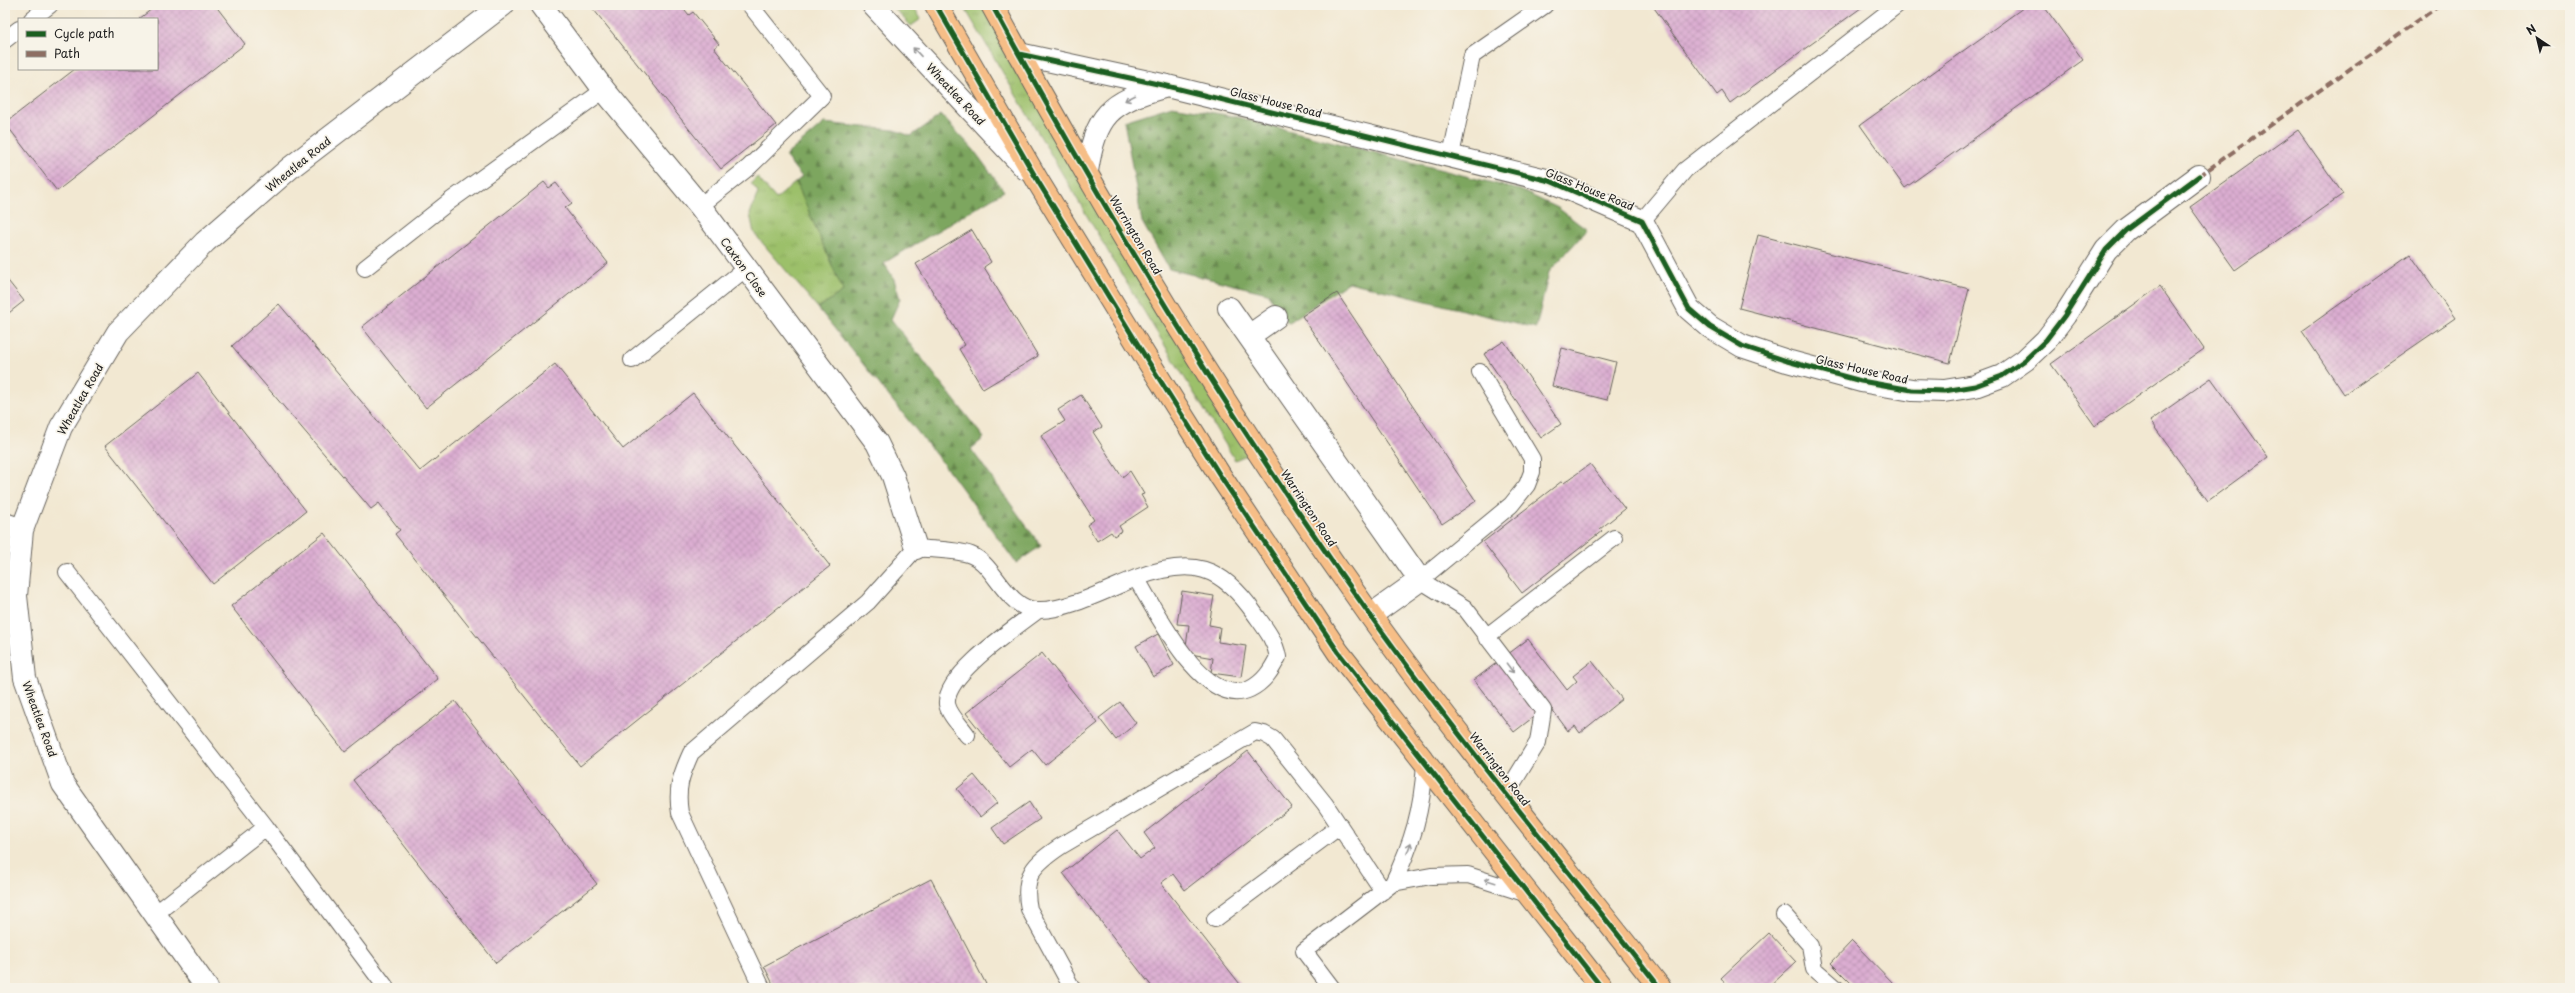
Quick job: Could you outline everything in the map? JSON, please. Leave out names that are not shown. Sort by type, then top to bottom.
[{"type":"highway","points":[[936,5],[1039,183],[1221,477],[1338,652],[1424,764],[1602,988]]},
{"type":"highway","name":"Warrington Road","points":[[992,5],[1087,171],[1217,388],[1371,615],[1506,794],[1660,988]]},
{"type":"street","name":"Wheatlea Road","points":[[207,988],[63,784],[24,678],[16,596],[14,527],[61,428],[118,332],[205,242],[290,168],[503,5]]},
{"type":"street","name":"Caxton Close","points":[[541,5],[604,90],[700,206],[745,269],[877,443],[893,476],[916,548]]},
{"type":"street","name":"Wheatlea Road","points":[[873,5],[1039,183]]},
{"type":"street","name":"Glass House Road","points":[[1019,54],[1167,86],[1550,181],[1642,221],[1689,309],[1710,327],[1742,346],[1787,361],[1861,381],[1912,390],[1944,391],[1975,386],[2002,376],[2025,360],[2046,340],[2065,315],[2106,250],[2126,230],[2199,176]]},
{"type":"street","name":"Glass House Road","points":[[1087,171],[1092,140],[1104,118],[1120,103],[1137,94],[1167,86]]},
{"type":"street","points":[[1229,308],[1420,580],[1371,615]]},
{"type":"street","points":[[1249,336],[1276,317]]},
{"type":"lane","points":[[33,18],[50,5]]},
{"type":"lane","points":[[700,206],[749,167],[822,96],[750,5]]},
{"type":"lane","points":[[1450,155],[1472,56],[1544,5]]},
{"type":"lane","points":[[1642,221],[1685,170],[1896,5]]},
{"type":"lane","points":[[5,40],[18,30]]},
{"type":"lane","points":[[365,268],[450,200],[604,90]]},
{"type":"lane","points":[[632,360],[745,269]]},
{"type":"lane","points":[[1480,372],[1532,459],[1532,472],[1527,485],[1511,504],[1420,580],[1464,608],[1542,710],[1538,742],[1506,794]]},
{"type":"lane","points":[[1486,637],[1614,538]]},
{"type":"lane","points":[[762,988],[680,813],[677,795],[682,774],[691,753],[868,602],[916,548],[972,555],[1019,604],[1037,610],[1072,604],[1136,578],[1186,567],[1204,568],[1222,578],[1242,595],[1271,637],[1278,658],[1273,668],[1264,680],[1246,691],[1225,690],[1215,687],[1204,679],[1179,647],[1136,578]]},
{"type":"lane","points":[[67,572],[266,827],[385,986]]},
{"type":"lane","points":[[967,735],[949,711],[947,696],[952,685],[966,668],[1037,610]]},
{"type":"lane","points":[[1072,988],[1036,924],[1026,894],[1027,881],[1032,870],[1039,862],[1061,846],[1255,732],[1264,734],[1273,739],[1388,887]]},
{"type":"lane","points":[[1332,988],[1304,951],[1388,887],[1406,857],[1419,817],[1424,764]]},
{"type":"lane","points":[[1215,919],[1340,826]]},
{"type":"lane","points":[[155,914],[266,827]]},
{"type":"lane","points":[[1388,887],[1431,876],[1468,875],[1527,894]]},
{"type":"lane","points":[[1784,916],[1810,945],[1814,969],[1836,988]]},
{"type":"green space","points":[[891,5],[913,5],[921,19],[911,26]]},
{"type":"green space","points":[[963,5],[982,5],[1249,454],[1235,460],[1126,282]]},
{"type":"green space","points":[[1172,106],[1233,116],[1520,190],[1558,208],[1587,230],[1549,272],[1536,328],[1349,282],[1288,323],[1267,293],[1169,269],[1142,222],[1124,121]]},
{"type":"green space","points":[[941,115],[973,149],[1004,191],[884,263],[894,279],[900,299],[891,319],[984,438],[971,449],[1041,546],[1016,563],[953,476],[818,308],[843,291],[796,182],[802,177],[785,156],[824,123],[894,130],[911,136]]},
{"type":"green space","points":[[757,177],[776,199],[796,182],[844,291],[818,308],[754,233],[750,214],[758,192],[751,183]]},
{"type":"building","points":[[157,5],[215,5],[245,44],[57,191],[5,123],[74,70],[158,70],[158,18],[140,18]]},
{"type":"building","points":[[590,5],[681,5],[689,15],[693,12],[719,44],[714,48],[776,125],[721,169]]},
{"type":"building","points":[[1652,5],[1865,5],[1730,103],[1722,91],[1717,95]]},
{"type":"building","points":[[2027,5],[2043,5],[2083,60],[1905,188],[1860,125]]},
{"type":"building","points":[[2298,130],[2343,194],[2235,270],[2190,207]]},
{"type":"building","points":[[544,182],[549,188],[556,183],[572,203],[565,208],[608,263],[426,408],[362,327]]},
{"type":"building","points":[[972,230],[991,262],[984,267],[1038,356],[983,389],[959,349],[965,345],[916,264]]},
{"type":"building","points":[[1758,235],[1969,289],[1950,363],[1739,308]]},
{"type":"building","points":[[2410,254],[2455,318],[2344,394],[2302,331]]},
{"type":"building","points":[[5,277],[24,301],[5,316]]},
{"type":"building","points":[[2160,286],[2204,349],[2095,426],[2051,364]]},
{"type":"building","points":[[1337,293],[1476,501],[1442,524],[1302,316]]},
{"type":"building","points":[[279,304],[420,471],[555,364],[623,449],[693,393],[830,566],[580,766],[395,534],[400,530],[379,503],[371,509],[232,346]]},
{"type":"building","points":[[1504,341],[1561,424],[1541,438],[1484,354]]},
{"type":"building","points":[[1562,348],[1616,362],[1607,400],[1552,386]]},
{"type":"building","points":[[198,373],[306,511],[213,584],[105,446]]},
{"type":"building","points":[[2211,378],[2268,457],[2208,501],[2150,421]]},
{"type":"building","points":[[1081,395],[1102,427],[1093,432],[1122,477],[1130,471],[1144,494],[1141,495],[1148,507],[1119,526],[1122,531],[1114,536],[1111,532],[1097,541],[1087,525],[1094,520],[1041,436],[1065,421],[1058,410]]},
{"type":"building","points":[[1590,464],[1625,509],[1600,529],[1602,531],[1522,593],[1483,542],[1562,481],[1564,483]]},
{"type":"building","points":[[324,533],[438,679],[345,752],[231,606]]},
{"type":"building","points":[[1182,591],[1214,596],[1209,625],[1220,627],[1218,642],[1246,646],[1241,677],[1211,673],[1213,658],[1185,653],[1189,625],[1177,624]]},
{"type":"building","points":[[1158,634],[1174,665],[1153,677],[1136,646]]},
{"type":"building","points":[[1528,639],[1567,690],[1577,681],[1573,676],[1592,661],[1622,699],[1580,733],[1575,726],[1568,731],[1549,705],[1514,732],[1474,680]]},
{"type":"building","points":[[1042,653],[1098,723],[1045,765],[1032,749],[1009,767],[966,713]]},
{"type":"building","points":[[455,701],[597,884],[496,963],[353,780]]},
{"type":"building","points":[[1120,702],[1136,723],[1116,740],[1099,718]]},
{"type":"building","points":[[1248,751],[1292,807],[1185,890],[1173,874],[1161,883],[1243,988],[1153,988],[1063,873],[1117,830],[1140,859],[1155,848],[1144,833]]},
{"type":"building","points":[[974,775],[997,803],[980,817],[957,789]]},
{"type":"building","points":[[1029,802],[1040,819],[1003,844],[992,828]]},
{"type":"building","points":[[931,879],[988,988],[775,988],[764,966]]},
{"type":"building","points":[[1769,933],[1796,962],[1768,988],[1730,988],[1721,978]]},
{"type":"building","points":[[1852,941],[1898,988],[1856,988],[1831,963]]},
{"type":"marked path","points":[[2199,176],[2440,5]]},
{"type":"cycle path","points":[[936,5],[1039,183],[1148,361],[1221,477],[1338,652],[1602,988]]},
{"type":"cycle path","points":[[992,5],[1035,84],[1125,239],[1219,392],[1268,467],[1370,615],[1440,710],[1660,988]]},
{"type":"cycle path","points":[[1019,54],[1167,86],[1550,181],[1642,221],[1689,309],[1710,327],[1742,346],[1787,361],[1861,381],[1912,390],[1944,391],[1975,386],[2002,376],[2025,360],[2046,340],[2065,315],[2106,250],[2126,230],[2199,176]]}]
